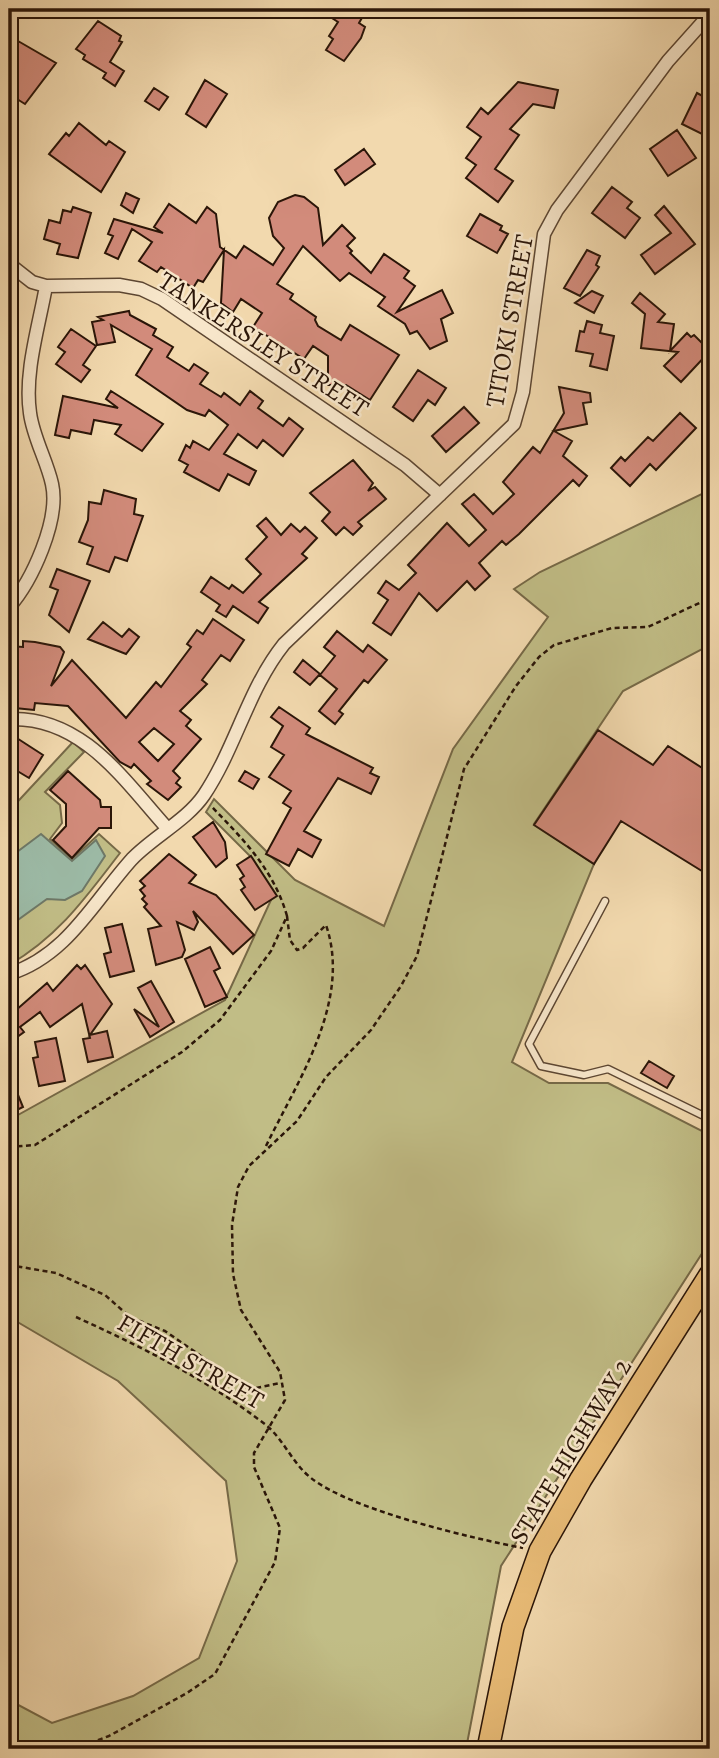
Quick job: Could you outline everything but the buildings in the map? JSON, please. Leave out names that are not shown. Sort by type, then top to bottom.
[{"type":"highway","name":"STATE HIGHWAY 2","points":[[488,1749],[513,1627],[540,1551],[581,1479],[710,1275]]},
{"type":"street","name":"TITOKI STREET","points":[[9,974],[24,970],[49,955],[82,923],[133,858],[202,798],[265,667],[292,636],[514,424],[523,392],[544,233],[557,211],[668,61],[710,14]]},
{"type":"street","name":"TANKERSLEY STREET","points":[[9,264],[32,282],[46,286],[119,285],[141,289],[162,299],[405,465],[440,495]]},
{"type":"street","points":[[9,607],[28,577],[54,515],[53,487],[30,414],[30,388],[46,286]]},
{"type":"street","points":[[9,719],[47,723],[74,733],[104,758],[167,828]]},
{"type":"lane","points":[[606,901],[529,1044],[531,1052],[541,1066],[584,1075],[608,1069],[710,1119]]},
{"type":"path","points":[[74,1749],[109,1736],[187,1693],[215,1674],[275,1562],[280,1528],[254,1467],[254,1453],[285,1400],[281,1372],[241,1310],[233,1274],[232,1225],[238,1187],[249,1166],[264,1149],[297,1121],[326,1076],[371,1030],[417,957],[464,769],[475,747],[539,657],[554,645],[612,628],[648,627],[710,598]]},
{"type":"path","points":[[202,798],[250,845],[280,890],[290,940],[297,950],[303,948],[326,925],[331,941],[332,975],[328,1005],[312,1055],[264,1149]]},
{"type":"path","points":[[9,1147],[35,1145],[182,1052],[220,1020],[251,982],[271,951],[287,916]]},
{"type":"path","points":[[9,1265],[56,1273],[105,1295],[130,1317],[165,1331],[237,1381],[256,1388],[281,1382]]},
{"type":"path","name":"FIFTH STREET","points":[[76,1317],[145,1349],[230,1400],[269,1427],[310,1478],[340,1495],[486,1543],[507,1545]]},
{"type":"path","points":[[9,1745],[26,1749]]},
{"type":"shaded area","points":[[710,490],[710,645],[623,691],[534,824],[594,864],[512,1062],[549,1083],[608,1083],[710,1135],[710,1241],[501,1566],[466,1749],[9,1749],[9,1700],[52,1723],[133,1696],[199,1658],[237,1561],[226,1481],[118,1381],[9,1317],[9,1120],[225,1000],[271,900],[250,856],[206,812],[214,799],[295,880],[384,926],[453,749],[548,617],[514,589],[540,572]]},
{"type":"shaded area","points":[[73,742],[84,752],[45,792],[60,805],[62,823],[50,839],[72,859],[99,834],[120,853],[57,928],[27,954],[9,965],[9,811]]},
{"type":"shaded area","points":[[41,834],[72,861],[96,840],[105,856],[82,891],[65,900],[47,899],[15,922],[9,923],[9,858]]}]
